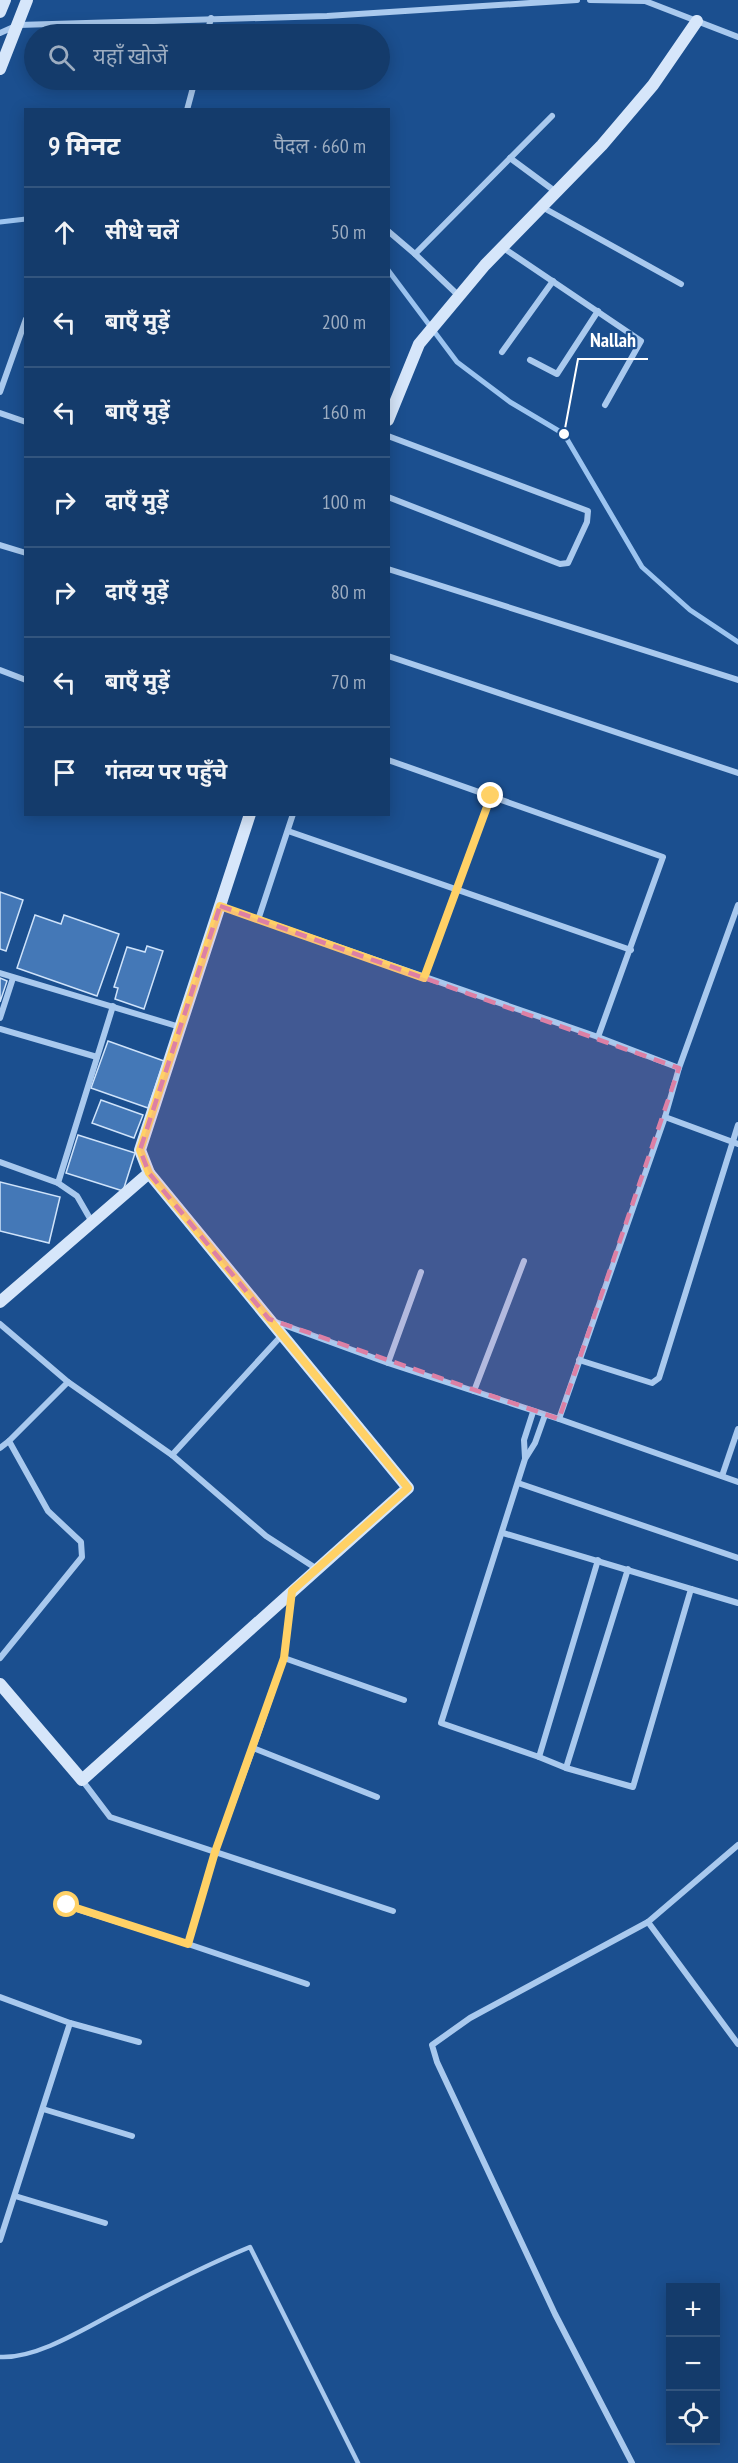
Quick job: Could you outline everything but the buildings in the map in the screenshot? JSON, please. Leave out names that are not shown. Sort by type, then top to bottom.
[{"type":"street","points":[[0,12],[5,0]]},
{"type":"street","points":[[0,69],[27,0]]},
{"type":"street","points":[[46,24],[327,16],[505,2],[577,0]]},
{"type":"street","points":[[590,0],[645,1],[738,37]]},
{"type":"street","points":[[210,24],[211,18]]},
{"type":"street","points":[[390,415],[419,344],[502,247],[602,145],[653,86],[697,21]]},
{"type":"street","points":[[0,33],[24,25]]},
{"type":"street","points":[[188,108],[192,90]]},
{"type":"street","points":[[415,254],[552,116]]},
{"type":"street","points":[[510,158],[556,192]]},
{"type":"street","points":[[542,207],[681,284]]},
{"type":"street","points":[[390,233],[459,296]]},
{"type":"street","points":[[502,247],[641,341],[605,405]]},
{"type":"street","points":[[502,352],[552,281]]},
{"type":"street","points":[[530,360],[557,374],[598,311]]},
{"type":"street","points":[[0,392],[24,325]]},
{"type":"street","points":[[0,413],[24,421]]},
{"type":"street","points":[[390,437],[588,512],[587,522],[568,563],[560,564],[390,498]]},
{"type":"street","points":[[0,544],[24,552]]},
{"type":"street","points":[[390,570],[738,680]]},
{"type":"street","points":[[390,657],[738,773]]},
{"type":"street","points":[[0,670],[24,679]]},
{"type":"street","points":[[390,761],[663,856],[598,1037]]},
{"type":"street","points":[[424,978],[491,796]]},
{"type":"street","points":[[82,1780],[408,1488],[149,1173],[140,1150],[249,816]]},
{"type":"street","points":[[258,920],[292,816]]},
{"type":"street","points":[[288,831],[631,950]]},
{"type":"street","points":[[559,1419],[665,1117],[679,1068],[738,905]]},
{"type":"street","points":[[220,906],[598,1037],[679,1068]]},
{"type":"street","points":[[0,973],[180,1027]]},
{"type":"street","points":[[0,1018],[14,978]]},
{"type":"street","points":[[58,1183],[113,1006]]},
{"type":"street","points":[[0,1029],[97,1057]]},
{"type":"street","points":[[665,1117],[735,1142]]},
{"type":"street","points":[[579,1360],[652,1383],[658,1378],[735,1142],[738,1125]]},
{"type":"street","points":[[0,1162],[58,1183],[77,1196],[92,1222]]},
{"type":"street","points":[[0,1302],[149,1173]]},
{"type":"street","points":[[474,1391],[524,1261]]},
{"type":"street","points":[[388,1363],[420,1272]]},
{"type":"street","points":[[269,1319],[388,1363],[559,1419],[738,1482]]},
{"type":"street","points":[[0,1324],[68,1382],[172,1455],[266,1536],[317,1569]]},
{"type":"street","points":[[172,1455],[282,1335]]},
{"type":"street","points":[[0,1448],[9,1442],[68,1382]]},
{"type":"street","points":[[525,1459],[524,1440],[533,1412]]},
{"type":"street","points":[[545,1415],[535,1443],[525,1459],[441,1723],[566,1768],[633,1787],[691,1589]]},
{"type":"street","points":[[722,1476],[738,1430]]},
{"type":"street","points":[[0,1658],[82,1557],[81,1542],[48,1511],[9,1442]]},
{"type":"street","points":[[518,1483],[738,1558]]},
{"type":"street","points":[[503,1533],[738,1603]]},
{"type":"street","points":[[539,1757],[598,1560]]},
{"type":"street","points":[[566,1768],[628,1569]]},
{"type":"street","points":[[188,1944],[215,1852],[284,1658],[292,1591]]},
{"type":"street","points":[[284,1658],[404,1700]]},
{"type":"street","points":[[0,1684],[82,1780],[110,1817],[393,1911]]},
{"type":"street","points":[[253,1748],[377,1797]]},
{"type":"street","points":[[632,2463],[555,2314],[437,2062],[432,2045],[470,2018],[648,1922],[738,1845]]},
{"type":"street","points":[[67,1905],[307,1984]]},
{"type":"street","points":[[648,1922],[738,2044]]},
{"type":"street","points":[[0,1997],[70,2023],[139,2042]]},
{"type":"street","points":[[0,2240],[70,2023]]},
{"type":"street","points":[[43,2109],[132,2136]]},
{"type":"street","points":[[15,2196],[105,2223]]},
{"type":"lane","points":[[0,2357],[14,2357],[51,2345],[210,2263],[250,2247],[358,2463]]},
{"type":"highlighted area","points":[[220,906],[679,1068],[559,1419],[269,1319],[149,1173],[140,1150]]},
{"type":"waterway","points":[[0,222],[24,219]]},
{"type":"waterway","points":[[390,273],[457,362],[510,402],[564,434],[642,567],[690,610],[738,642]]},
{"type":"place","name":"Nallah","points":[[564,434]]},
{"type":"route","points":[[67,1905],[188,1944],[215,1852],[284,1658],[292,1591],[408,1488],[149,1173],[140,1150],[220,906],[424,978],[491,796]]}]
